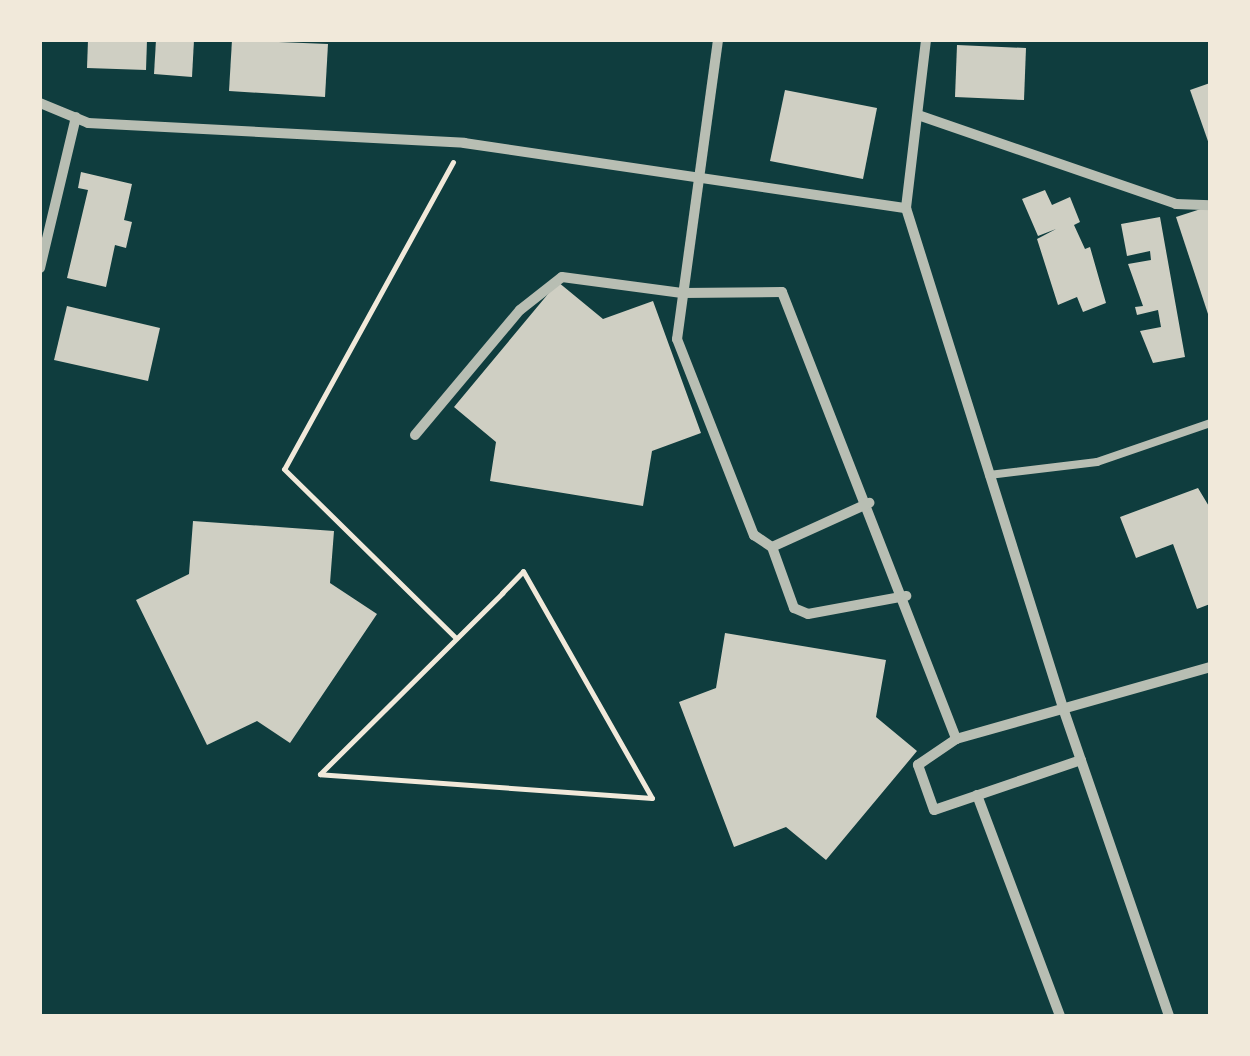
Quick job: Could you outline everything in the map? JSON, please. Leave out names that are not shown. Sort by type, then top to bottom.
[{"type":"street","points":[[718,40],[677,339],[754,535],[772,547],[786,590],[802,612],[906,596]]},
{"type":"street","points":[[926,40],[906,208],[1064,711],[1169,1016]]},
{"type":"street","points":[[40,103],[76,118],[464,143],[698,181],[766,184],[906,208]]},
{"type":"street","points":[[918,115],[1176,204],[1210,205]]},
{"type":"street","points":[[40,268],[76,118]]},
{"type":"street","points":[[415,435],[552,281],[575,276],[682,293],[761,289],[786,296],[906,596],[956,739]]},
{"type":"street","points":[[772,547],[869,503]]},
{"type":"street","points":[[1081,760],[934,810],[918,764],[956,739],[1210,667]]},
{"type":"street","points":[[978,795],[1060,1016]]},
{"type":"lane","points":[[989,474],[1097,462],[1210,423]]},
{"type":"path","points":[[456,638],[284,469],[464,143]]},
{"type":"path","points":[[523,571],[652,798],[320,774],[456,638],[523,571]]},
{"type":"building","points":[[88,40],[147,40],[146,70],[87,68]]},
{"type":"building","points":[[156,40],[194,40],[192,77],[154,74]]},
{"type":"building","points":[[232,40],[328,44],[325,97],[229,91]]},
{"type":"building","points":[[957,45],[1026,48],[1024,100],[955,97]]},
{"type":"building","points":[[1210,83],[1210,144],[1209,144],[1190,90]]},
{"type":"building","points":[[785,90],[877,108],[863,179],[770,161]]},
{"type":"building","points":[[81,172],[132,184],[124,220],[132,222],[126,248],[115,245],[106,287],[67,278],[88,190],[78,188]]},
{"type":"building","points":[[1045,190],[1052,205],[1070,197],[1080,222],[1074,225],[1085,249],[1090,247],[1106,303],[1083,312],[1077,297],[1058,305],[1037,239],[1056,229],[1038,236],[1022,199]]},
{"type":"building","points":[[1210,206],[1210,317],[1209,317],[1176,217]]},
{"type":"building","points":[[1160,217],[1185,357],[1153,363],[1140,331],[1161,327],[1158,310],[1137,315],[1135,307],[1143,306],[1128,264],[1151,260],[1150,251],[1127,256],[1121,224]]},
{"type":"building","points":[[558,282],[603,319],[653,301],[701,433],[652,451],[643,506],[490,481],[496,442],[454,407]]},
{"type":"building","points":[[67,306],[160,328],[148,381],[54,360]]},
{"type":"building","points":[[1198,488],[1210,508],[1210,604],[1197,609],[1173,544],[1136,558],[1120,517]]},
{"type":"building","points":[[193,521],[334,531],[330,583],[377,614],[290,743],[257,721],[207,745],[136,600],[189,574]]},
{"type":"building","points":[[725,633],[886,660],[876,717],[917,751],[826,860],[786,827],[734,847],[679,702],[716,688]]}]
